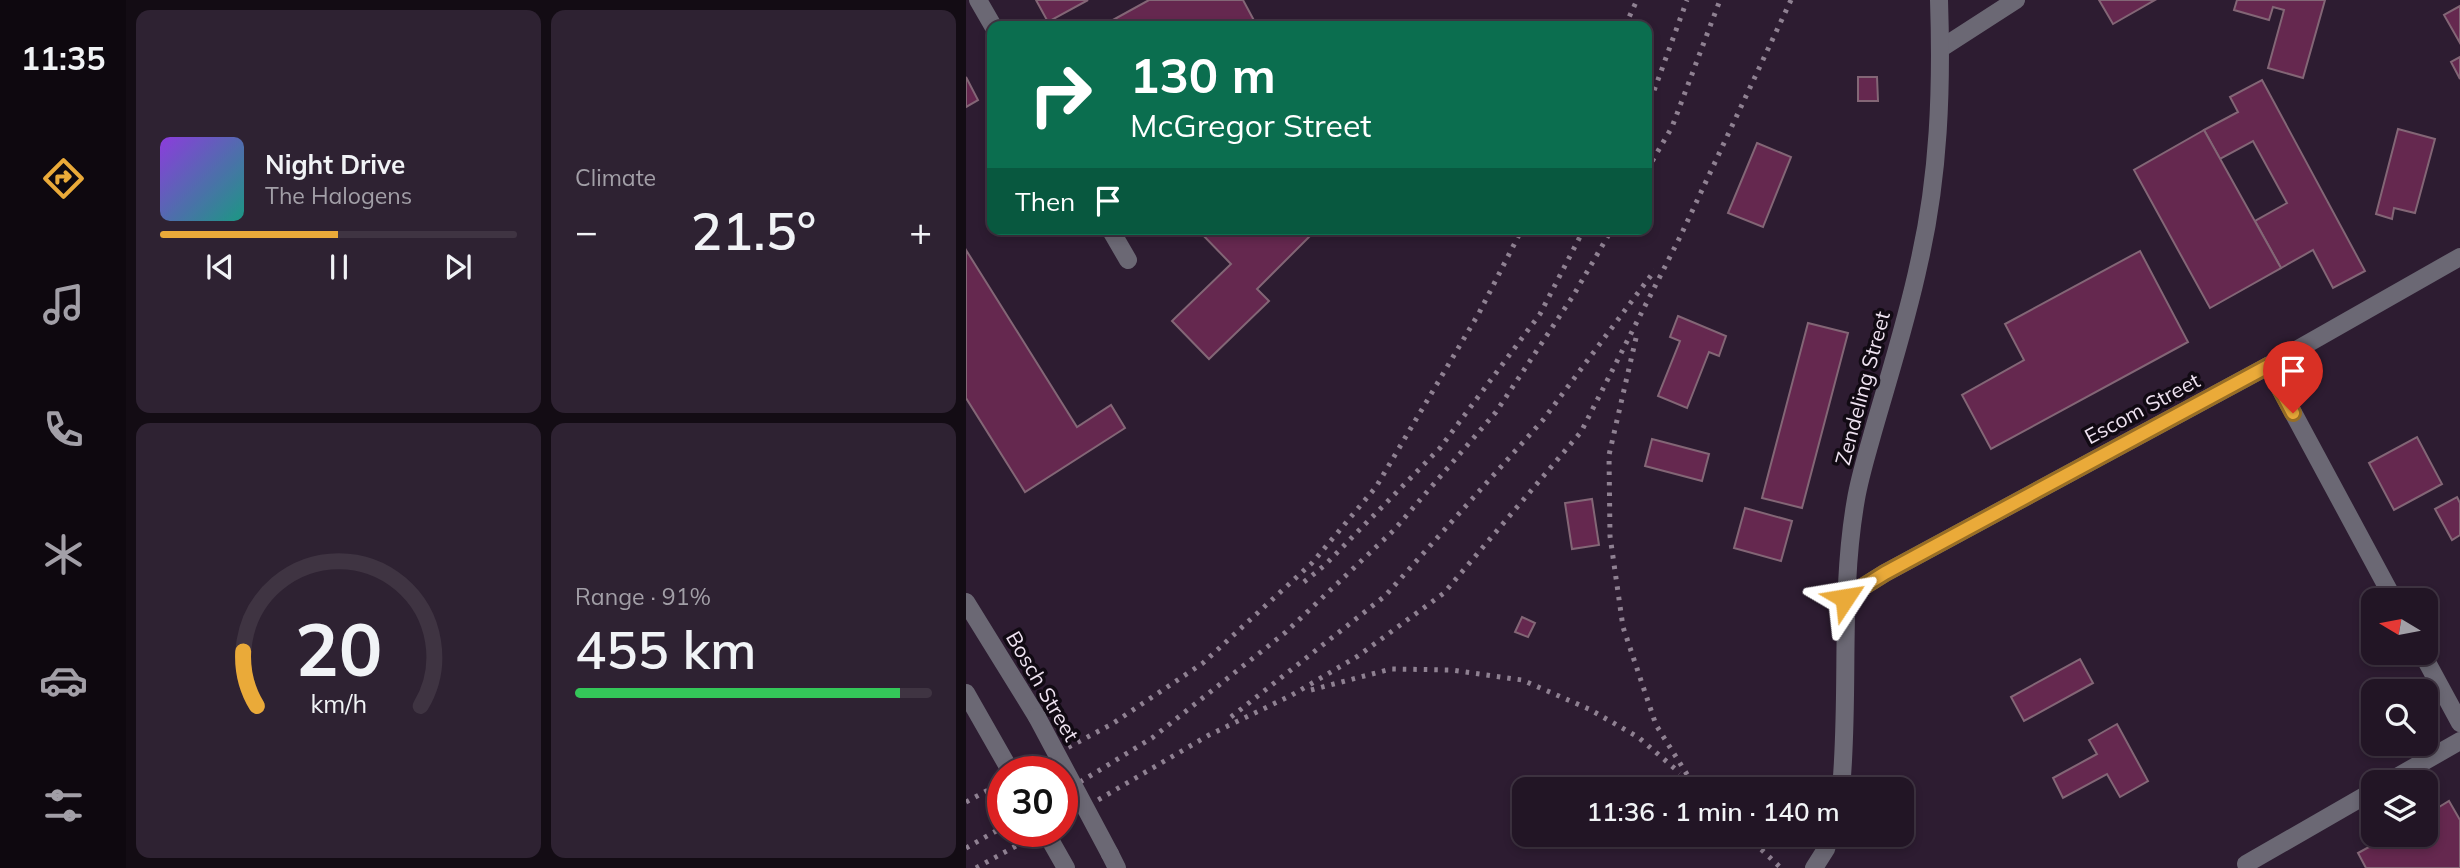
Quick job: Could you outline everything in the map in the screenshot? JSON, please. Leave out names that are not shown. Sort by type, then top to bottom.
[{"type":"street","points":[[978,0],[990,21]]},
{"type":"street","name":"Zendeling Street","points":[[1842,777],[1846,743],[1845,598],[1856,497],[1920,263],[1939,141],[1939,0]]},
{"type":"street","points":[[1940,49],[2016,0]]},
{"type":"street","points":[[1113,235],[1128,260]]},
{"type":"street","name":"Escom Street","points":[[1845,598],[1885,573],[2268,366],[2460,257]]},
{"type":"street","points":[[2268,366],[2388,588]]},
{"type":"street","name":"Bosch Street","points":[[968,610],[1037,717],[1114,861]]},
{"type":"street","points":[[2429,665],[2460,723]]},
{"type":"street","points":[[966,693],[1002,756]]},
{"type":"street","points":[[2409,770],[2460,741]]},
{"type":"street","points":[[2246,864],[2361,798]]},
{"type":"street","points":[[1054,847],[1066,868]]},
{"type":"street","points":[[1814,868],[1827,847]]},
{"type":"building","points":[[1036,0],[1088,0],[1050,21]]},
{"type":"building","points":[[1149,0],[1243,0],[1254,21],[1111,21]]},
{"type":"building","points":[[2099,0],[2155,0],[2113,24]]},
{"type":"building","points":[[2237,0],[2325,0],[2303,78],[2268,68],[2284,10],[2273,7],[2269,20],[2234,10]]},
{"type":"building","points":[[2460,6],[2460,43],[2444,15]]},
{"type":"building","points":[[2460,57],[2460,79],[2451,62]]},
{"type":"building","points":[[966,77],[978,100],[966,107]]},
{"type":"building","points":[[1858,77],[1877,77],[1878,101],[1858,101]]},
{"type":"building","points":[[2262,80],[2365,271],[2333,288],[2313,250],[2281,268],[2255,221],[2287,203],[2253,141],[2220,159],[2204,130],[2238,112],[2230,97]]},
{"type":"building","points":[[2398,129],[2435,139],[2415,213],[2394,208],[2392,219],[2376,214]]},
{"type":"building","points":[[2204,130],[2281,268],[2210,308],[2134,170]]},
{"type":"building","points":[[1757,143],[1791,157],[1763,227],[1728,213]]},
{"type":"building","points":[[1203,235],[1311,235],[1257,289],[1269,301],[1209,359],[1172,321],[1231,264]]},
{"type":"building","points":[[966,250],[1077,427],[1111,405],[1125,428],[1025,492],[966,398]]},
{"type":"building","points":[[2140,251],[2188,342],[1991,449],[1962,395],[2024,360],[2005,324]]},
{"type":"building","points":[[1678,316],[1726,336],[1719,356],[1709,352],[1687,408],[1658,396],[1680,341],[1670,337]]},
{"type":"building","points":[[1808,323],[1848,333],[1802,508],[1762,498]]},
{"type":"building","points":[[2417,437],[2442,484],[2394,510],[2369,463]]},
{"type":"building","points":[[1652,439],[1709,454],[1702,481],[1645,466]]},
{"type":"building","points":[[2457,497],[2460,503],[2460,535],[2452,540],[2435,509]]},
{"type":"building","points":[[1592,499],[1599,545],[1572,549],[1565,503]]},
{"type":"building","points":[[1745,508],[1792,521],[1781,561],[1734,548]]},
{"type":"building","points":[[1522,617],[1535,623],[1528,637],[1515,632]]},
{"type":"building","points":[[2080,659],[2093,683],[2024,721],[2011,697]]},
{"type":"building","points":[[2117,724],[2148,781],[2120,797],[2107,774],[2063,798],[2053,778],[2097,754],[2089,740]]},
{"type":"building","points":[[2449,801],[2460,820],[2460,868],[2366,868],[2358,853],[2369,847],[2438,847],[2438,808]]},
{"type":"railway","points":[[1627,21],[1637,0]]},
{"type":"railway","points":[[1652,96],[1687,0]]},
{"type":"railway","points":[[1652,161],[1672,127],[1720,0]]},
{"type":"railway","points":[[1078,812],[1209,735],[1292,695],[1358,656],[1444,593],[1581,432],[1680,237],[1791,0]]},
{"type":"railway","points":[[1052,756],[1112,724],[1203,663],[1312,563],[1376,487],[1479,313],[1519,235]]},
{"type":"railway","points":[[1304,582],[1325,565],[1440,448],[1540,314],[1581,235]]},
{"type":"railway","points":[[1078,783],[1152,738],[1286,632],[1394,530],[1496,412],[1573,296],[1609,235]]},
{"type":"railway","points":[[1231,717],[1385,596],[1543,420],[1655,270]]},
{"type":"railway","points":[[1636,338],[1609,455],[1610,536],[1623,627],[1656,725],[1689,777]]},
{"type":"railway","points":[[1311,690],[1391,669],[1451,670],[1522,680],[1589,709],[1638,737],[1680,773]]},
{"type":"railway","points":[[966,802],[987,791]]},
{"type":"railway","points":[[966,848],[987,836]]},
{"type":"railway","points":[[976,868],[1014,847]]},
{"type":"railway","points":[[1759,847],[1781,868]]},
{"type":"route","points":[[1845,598],[1885,573],[2268,366],[2293,413]]}]
